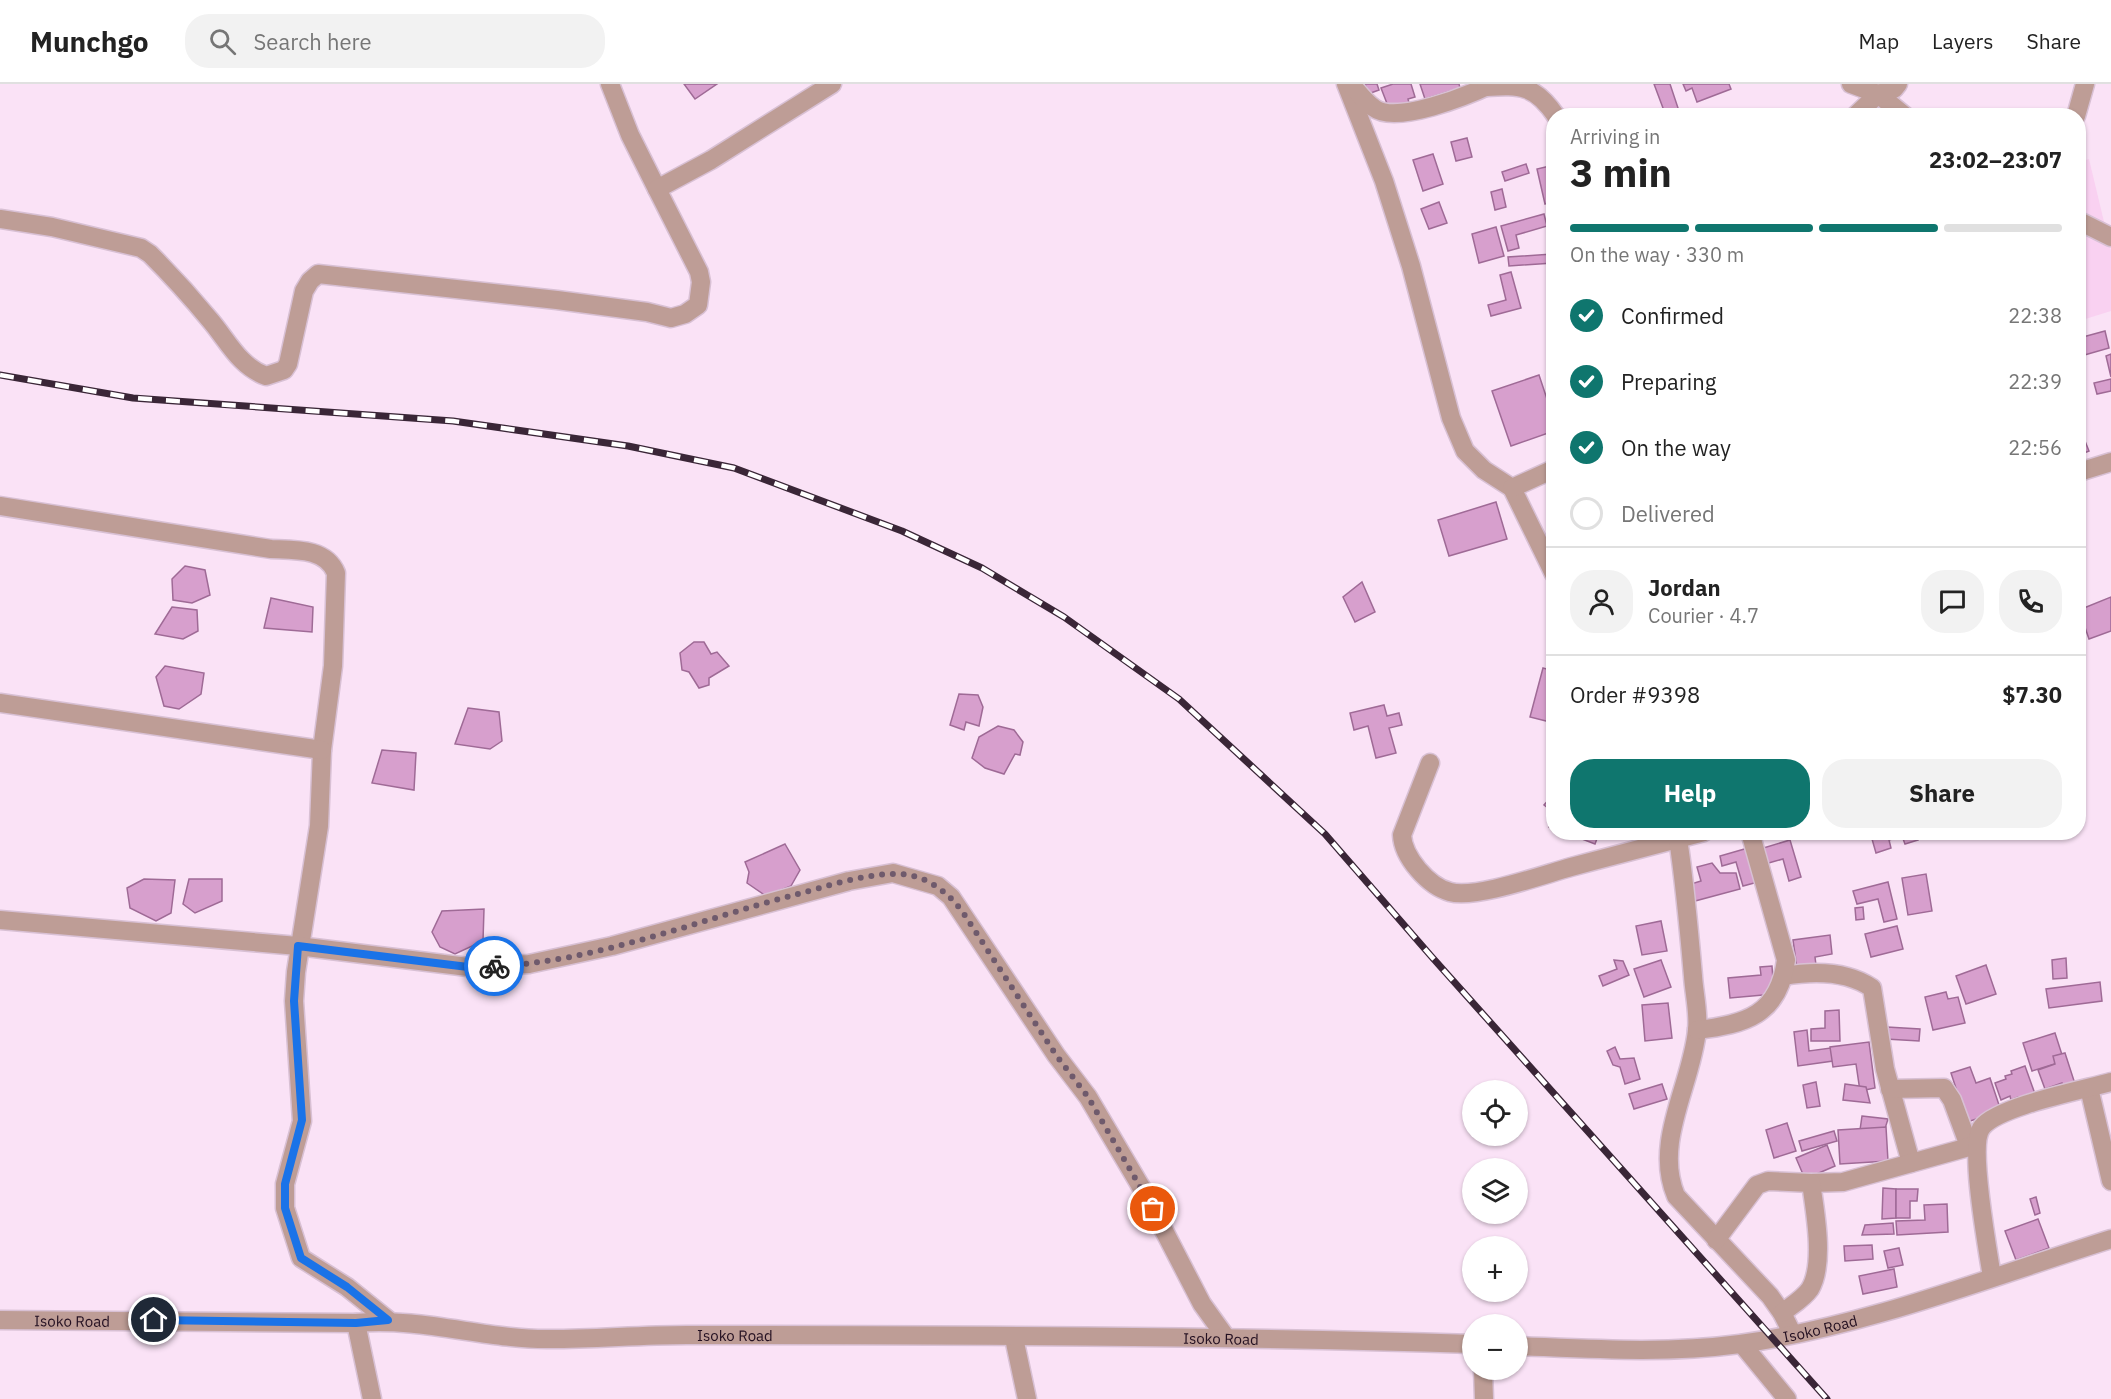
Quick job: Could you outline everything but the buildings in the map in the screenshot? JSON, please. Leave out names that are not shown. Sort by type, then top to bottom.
[{"type":"street","points":[[0,219],[52,227],[141,248],[150,254],[220,331],[232,351],[245,364],[266,376],[284,369],[288,364],[304,291],[318,274],[557,300],[647,312],[670,318],[685,314],[698,305],[701,282],[699,272],[630,135],[610,84]]},
{"type":"street","points":[[657,189],[711,160],[832,84]]},
{"type":"street","points":[[1346,84],[1384,181],[1411,266],[1451,418],[1465,451],[1484,470],[1512,488],[1546,558]]},
{"type":"street","points":[[1351,84],[1374,108],[1388,113],[1432,106],[1489,85],[1524,87],[1542,97],[1550,108]]},
{"type":"street","points":[[1851,84],[1878,94],[1895,108]]},
{"type":"street","points":[[1863,108],[1878,94],[1894,89],[1898,84]]},
{"type":"street","points":[[2078,108],[2085,84]]},
{"type":"street","points":[[2086,224],[2111,237]]},
{"type":"street","points":[[2086,470],[2111,462]]},
{"type":"street","points":[[1512,488],[1546,473]]},
{"type":"street","points":[[0,506],[271,549],[301,551],[325,557],[332,564],[336,573],[333,666],[322,750],[319,826],[298,946],[294,1001],[302,1120],[285,1184],[285,1208],[301,1258],[347,1287],[388,1320]]},
{"type":"street","points":[[0,703],[322,750]]},
{"type":"street","points":[[1430,763],[1402,836],[1402,847],[1410,859],[1429,878],[1438,886],[1451,892],[1496,888],[1661,840]]},
{"type":"street","points":[[1676,840],[1686,899],[1697,1030],[1671,1141],[1669,1168],[1676,1196],[1782,1312],[1792,1333]]},
{"type":"street","points":[[1697,1030],[1733,1025],[1754,1016],[1770,1005],[1784,976],[1786,960],[1752,840]]},
{"type":"street","points":[[0,920],[298,946],[468,967],[529,964],[612,946],[849,881],[893,873],[938,886],[951,897],[964,914],[1056,1055],[1088,1097],[1144,1192],[1202,1304],[1226,1336]]},
{"type":"street","points":[[1784,976],[1807,972],[1836,975],[1862,981],[1872,988],[1880,1045],[1911,1164]]},
{"type":"street","points":[[1973,1145],[1983,1125],[2000,1116],[2039,1101],[2111,1082]]},
{"type":"street","points":[[1890,1089],[1944,1088],[1952,1100],[1973,1145],[1992,1277]]},
{"type":"street","points":[[2089,1088],[2111,1181]]},
{"type":"street","points":[[1716,1240],[1757,1185],[1768,1181],[1843,1182],[1973,1145]]},
{"type":"street","points":[[1782,1312],[1809,1290],[1817,1268],[1816,1216],[1811,1183]]},
{"type":"street","name":"Isoko Road","points":[[1528,1346],[1659,1352],[1742,1344],[1906,1304],[2111,1239]]},
{"type":"street","name":"Isoko Road","points":[[0,1320],[356,1323],[388,1320],[548,1339],[694,1335],[1014,1338],[1226,1336],[1462,1344]]},
{"type":"street","points":[[356,1323],[372,1399]]},
{"type":"street","points":[[1014,1338],[1027,1399]]},
{"type":"street","points":[[1742,1344],[1787,1399]]},
{"type":"street","points":[[1483,1380],[1484,1399]]},
{"type":"shaded area","points":[[2089,159],[2111,251],[2111,311],[2086,319],[2086,160]]},
{"type":"railway","points":[[0,375],[133,398],[453,421],[628,446],[734,468],[902,531],[982,568],[1064,617],[1179,699],[1325,834],[1827,1399]]},
{"type":"way so far","points":[[494,966],[529,964],[612,946],[849,881],[893,873],[917,878],[938,886],[951,897],[964,914],[1056,1055],[1088,1097],[1153,1209]]},
{"type":"route","points":[[154,1320],[356,1323],[388,1320],[347,1287],[301,1258],[285,1208],[285,1184],[302,1120],[294,1001],[298,946],[468,967],[494,966]]}]
